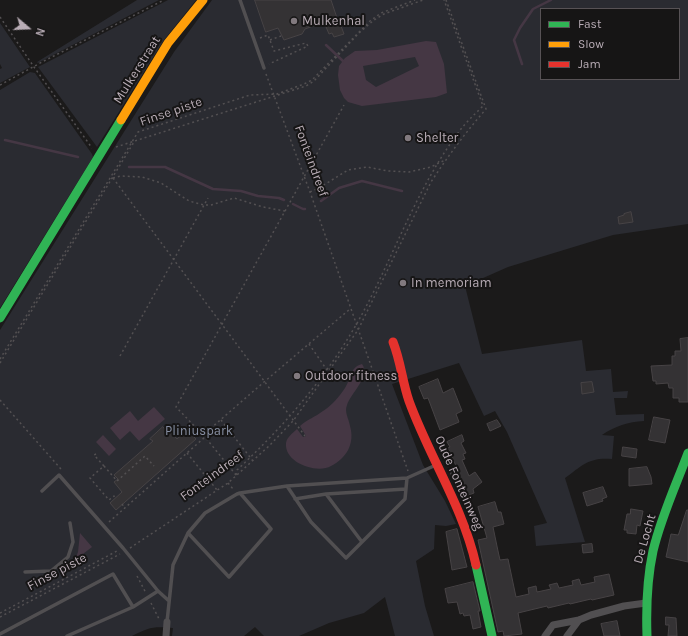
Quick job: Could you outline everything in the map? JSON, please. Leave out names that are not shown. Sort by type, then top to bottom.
[{"type":"street","name":"Mulkerstraat","points":[[0,318],[168,43],[203,0]]},
{"type":"street","name":"Oude Fonteinweg","points":[[393,342],[399,357],[402,378],[409,401],[474,551],[492,636]]},
{"type":"street","name":"De Locht","points":[[647,636],[646,603],[649,572],[656,538],[688,452]]},
{"type":"street","points":[[545,636],[552,625],[579,620],[591,615],[624,606],[646,603]]},
{"type":"street","points":[[567,636],[579,620]]},
{"type":"street","name":"Fonteindreef","points":[[166,636],[167,622]]},
{"type":"lane","points":[[240,0],[264,67]]},
{"type":"lane","name":"Fonteindreef","points":[[167,622],[173,565],[188,533],[206,513],[240,492],[287,486],[409,477],[436,464]]},
{"type":"lane","points":[[42,491],[59,475],[124,549],[158,592],[169,601]]},
{"type":"lane","points":[[287,486],[311,522],[346,558],[405,499],[409,477]]},
{"type":"lane","points":[[295,499],[326,494],[406,489]]},
{"type":"lane","points":[[188,533],[230,577],[271,528],[240,492]]},
{"type":"lane","points":[[326,494],[362,542]]},
{"type":"lane","points":[[25,572],[51,571],[68,557],[73,542],[70,523]]},
{"type":"lane","points":[[0,634],[113,574],[132,607]]},
{"type":"lane","points":[[67,636],[132,607],[158,592]]},
{"type":"path","points":[[0,85],[164,0]]},
{"type":"path","name":"Finse piste","points":[[0,359],[138,132],[250,96],[277,94],[312,80],[370,21],[381,13],[415,0]]},
{"type":"path","points":[[0,18],[34,67],[101,154],[131,142],[306,86],[314,82],[359,33],[374,20],[384,14],[423,0]]},
{"type":"path","points":[[236,475],[237,470],[290,417],[327,370],[356,326],[418,199],[439,162],[458,132],[483,106],[444,0]]},
{"type":"path","name":"Fonteindreef","points":[[124,549],[228,483],[254,461],[293,422],[358,330],[428,189],[456,144],[486,108],[446,0]]},
{"type":"path","points":[[262,37],[268,35],[274,51],[306,44],[308,46],[264,67]]},
{"type":"path","points":[[270,40],[281,36]]},
{"type":"path","name":"Fonteindreef","points":[[264,67],[303,177],[310,192],[358,330]]},
{"type":"path","points":[[236,475],[176,407],[344,105]]},
{"type":"path","points":[[0,363],[134,142]]},
{"type":"path","points":[[310,192],[348,170],[367,167],[388,171],[409,172],[431,167],[445,160]]},
{"type":"path","points":[[113,178],[121,176],[142,177],[161,183],[189,201],[204,205],[211,205],[234,198],[263,208],[285,211]]},
{"type":"path","points":[[113,178],[174,258],[293,422],[305,436]]},
{"type":"path","points":[[120,356],[208,198]]},
{"type":"path","points":[[108,523],[187,453],[221,420],[350,309]]},
{"type":"path","points":[[358,330],[409,477]]},
{"type":"path","points":[[309,344],[329,372]]},
{"type":"path","points":[[221,420],[254,461]]},
{"type":"path","points":[[187,453],[217,490]]},
{"type":"path","points":[[96,454],[94,455],[117,481],[145,456],[154,466]]},
{"type":"path","points":[[104,466],[90,478],[109,500],[114,496],[115,498]]},
{"type":"path","points":[[122,504],[125,508]]},
{"type":"path","points":[[0,617],[124,549]]},
{"type":"path","name":"Finse piste","points":[[0,613],[124,549]]},
{"type":"green space","points":[[137,0],[159,0],[38,63],[37,62]]},
{"type":"green space","points":[[168,0],[196,0],[164,40],[97,147],[38,67]]},
{"type":"green space","name":"Pliniuspark","points":[[212,0],[688,0],[688,224],[613,235],[508,267],[465,286],[482,354],[582,340],[586,371],[611,369],[613,392],[628,391],[627,398],[614,398],[616,415],[644,414],[644,421],[622,425],[602,435],[614,436],[612,459],[597,459],[587,463],[565,478],[585,542],[536,546],[534,526],[547,523],[507,432],[495,411],[484,416],[459,363],[392,384],[423,465],[445,501],[456,524],[446,526],[435,525],[434,549],[416,561],[425,606],[434,636],[395,636],[385,597],[364,613],[329,623],[299,636],[264,636],[255,627],[244,636],[172,636],[173,628],[161,627],[147,629],[132,636],[0,636],[0,330],[174,52]]},
{"type":"green space","points":[[0,23],[30,67],[0,83],[0,69],[2,68],[0,64]]},
{"type":"green space","points":[[30,72],[35,73],[93,157],[0,308],[0,90]]},
{"type":"shaded area","points":[[426,41],[436,42],[444,64],[447,93],[436,97],[362,106],[348,102],[340,90],[338,75],[339,66],[345,58],[355,51],[377,50]],"holes":[[[415,57],[419,66],[376,87],[366,80],[363,66]]]},
{"type":"shaded area","points":[[362,364],[364,374],[346,408],[351,432],[348,449],[337,463],[331,466],[318,469],[302,465],[290,456],[287,450],[286,443],[290,435],[297,429],[303,437],[306,436],[300,426],[332,404],[347,385],[355,368]]},
{"type":"shaded area","points":[[154,407],[165,419],[139,441],[130,431],[120,440],[110,428],[130,411],[138,421]]},
{"type":"shaded area","points":[[103,435],[116,449],[109,456],[96,442]]},
{"type":"shaded area","points":[[80,533],[92,547],[75,560],[78,552]]},
{"type":"building","name":"Mulkenhal","points":[[255,0],[331,0],[340,27],[341,26],[344,34],[334,37],[332,33],[329,34],[324,22],[305,29],[302,34],[284,40],[278,28],[266,32]]},
{"type":"building","points":[[631,212],[633,222],[619,224],[618,217]]},
{"type":"building","points":[[688,338],[688,402],[679,402],[679,398],[673,398],[673,388],[669,388],[668,383],[656,384],[656,381],[653,381],[651,366],[672,365],[672,356],[675,356],[675,351],[681,351],[680,339]]},
{"type":"building","points":[[438,379],[443,393],[453,388],[462,411],[456,414],[459,422],[440,430],[428,398],[424,399],[419,387]]},
{"type":"building","points":[[592,382],[594,392],[582,394],[581,383]]},
{"type":"building","points":[[654,417],[670,420],[665,443],[649,440]]},
{"type":"building","points":[[497,420],[501,426],[490,431],[487,424]]},
{"type":"building","points":[[163,427],[167,432],[169,430],[177,439],[187,430],[196,439],[116,510],[110,503],[122,492],[114,482],[118,479],[114,475],[153,441],[150,439]]},
{"type":"building","points":[[462,435],[464,441],[461,443],[466,453],[463,454],[465,459],[462,460],[469,476],[475,472],[482,482],[473,489],[474,493],[469,495],[470,498],[463,503],[450,472],[457,468],[448,448],[450,447],[447,442]]},
{"type":"building","points":[[623,447],[637,449],[636,458],[622,456]]},
{"type":"building","points":[[647,467],[652,484],[629,486],[629,469]]},
{"type":"building","points":[[603,487],[607,497],[602,499],[603,501],[587,506],[583,493]]},
{"type":"building","points":[[495,502],[498,512],[501,512],[504,524],[493,527],[498,551],[500,560],[508,559],[516,597],[529,594],[528,588],[536,586],[537,592],[551,589],[549,585],[557,583],[559,588],[573,585],[572,581],[579,579],[581,585],[595,582],[594,577],[609,574],[614,595],[548,608],[547,606],[518,613],[522,634],[504,636],[503,631],[498,632],[478,540],[487,538],[478,507]]},
{"type":"building","points":[[631,509],[643,511],[640,526],[637,525],[636,534],[627,533],[627,530],[624,530],[627,514],[630,514]]},
{"type":"building","points":[[687,510],[688,562],[666,557],[671,534],[678,535]]},
{"type":"building","points":[[457,529],[467,567],[452,570],[446,532]]},
{"type":"building","points":[[592,544],[593,552],[583,553],[582,545]]},
{"type":"building","points":[[473,582],[480,611],[478,611],[481,627],[473,629],[470,615],[464,616],[463,613],[460,614],[457,602],[448,603],[445,589]]},
{"type":"building","points":[[666,617],[676,618],[677,636],[668,636],[669,625],[666,625]]},
{"type":"building","points":[[617,621],[620,636],[604,636],[601,624]]},
{"type":"waterway","points":[[522,64],[514,40],[533,9],[551,0]]},
{"type":"waterway","points":[[326,45],[343,61]]},
{"type":"waterway","points":[[5,140],[78,157]]},
{"type":"waterway","points":[[129,167],[165,167],[213,189],[241,191],[258,196],[279,198],[284,200]]},
{"type":"waterway","points":[[321,201],[339,188],[362,181],[402,191]]},
{"type":"waterway","points":[[293,204],[305,209]]},
{"type":"traffic: fast","points":[[0,318],[121,120]]},
{"type":"traffic: fast","points":[[647,636],[647,593],[653,551],[664,513],[688,453]]},
{"type":"traffic: fast","points":[[476,565],[492,636]]},
{"type":"traffic: slow","points":[[121,120],[168,43],[203,0]]},
{"type":"traffic: jam","points":[[393,342],[409,401],[463,523],[476,565]]},
{"type":"place","name":"Mulkenhal","points":[[294,21]]},
{"type":"place","name":"Shelter","points":[[408,138]]},
{"type":"place","name":"In memoriam","points":[[403,283]]},
{"type":"place","name":"Outdoor fitness","points":[[297,376]]}]
